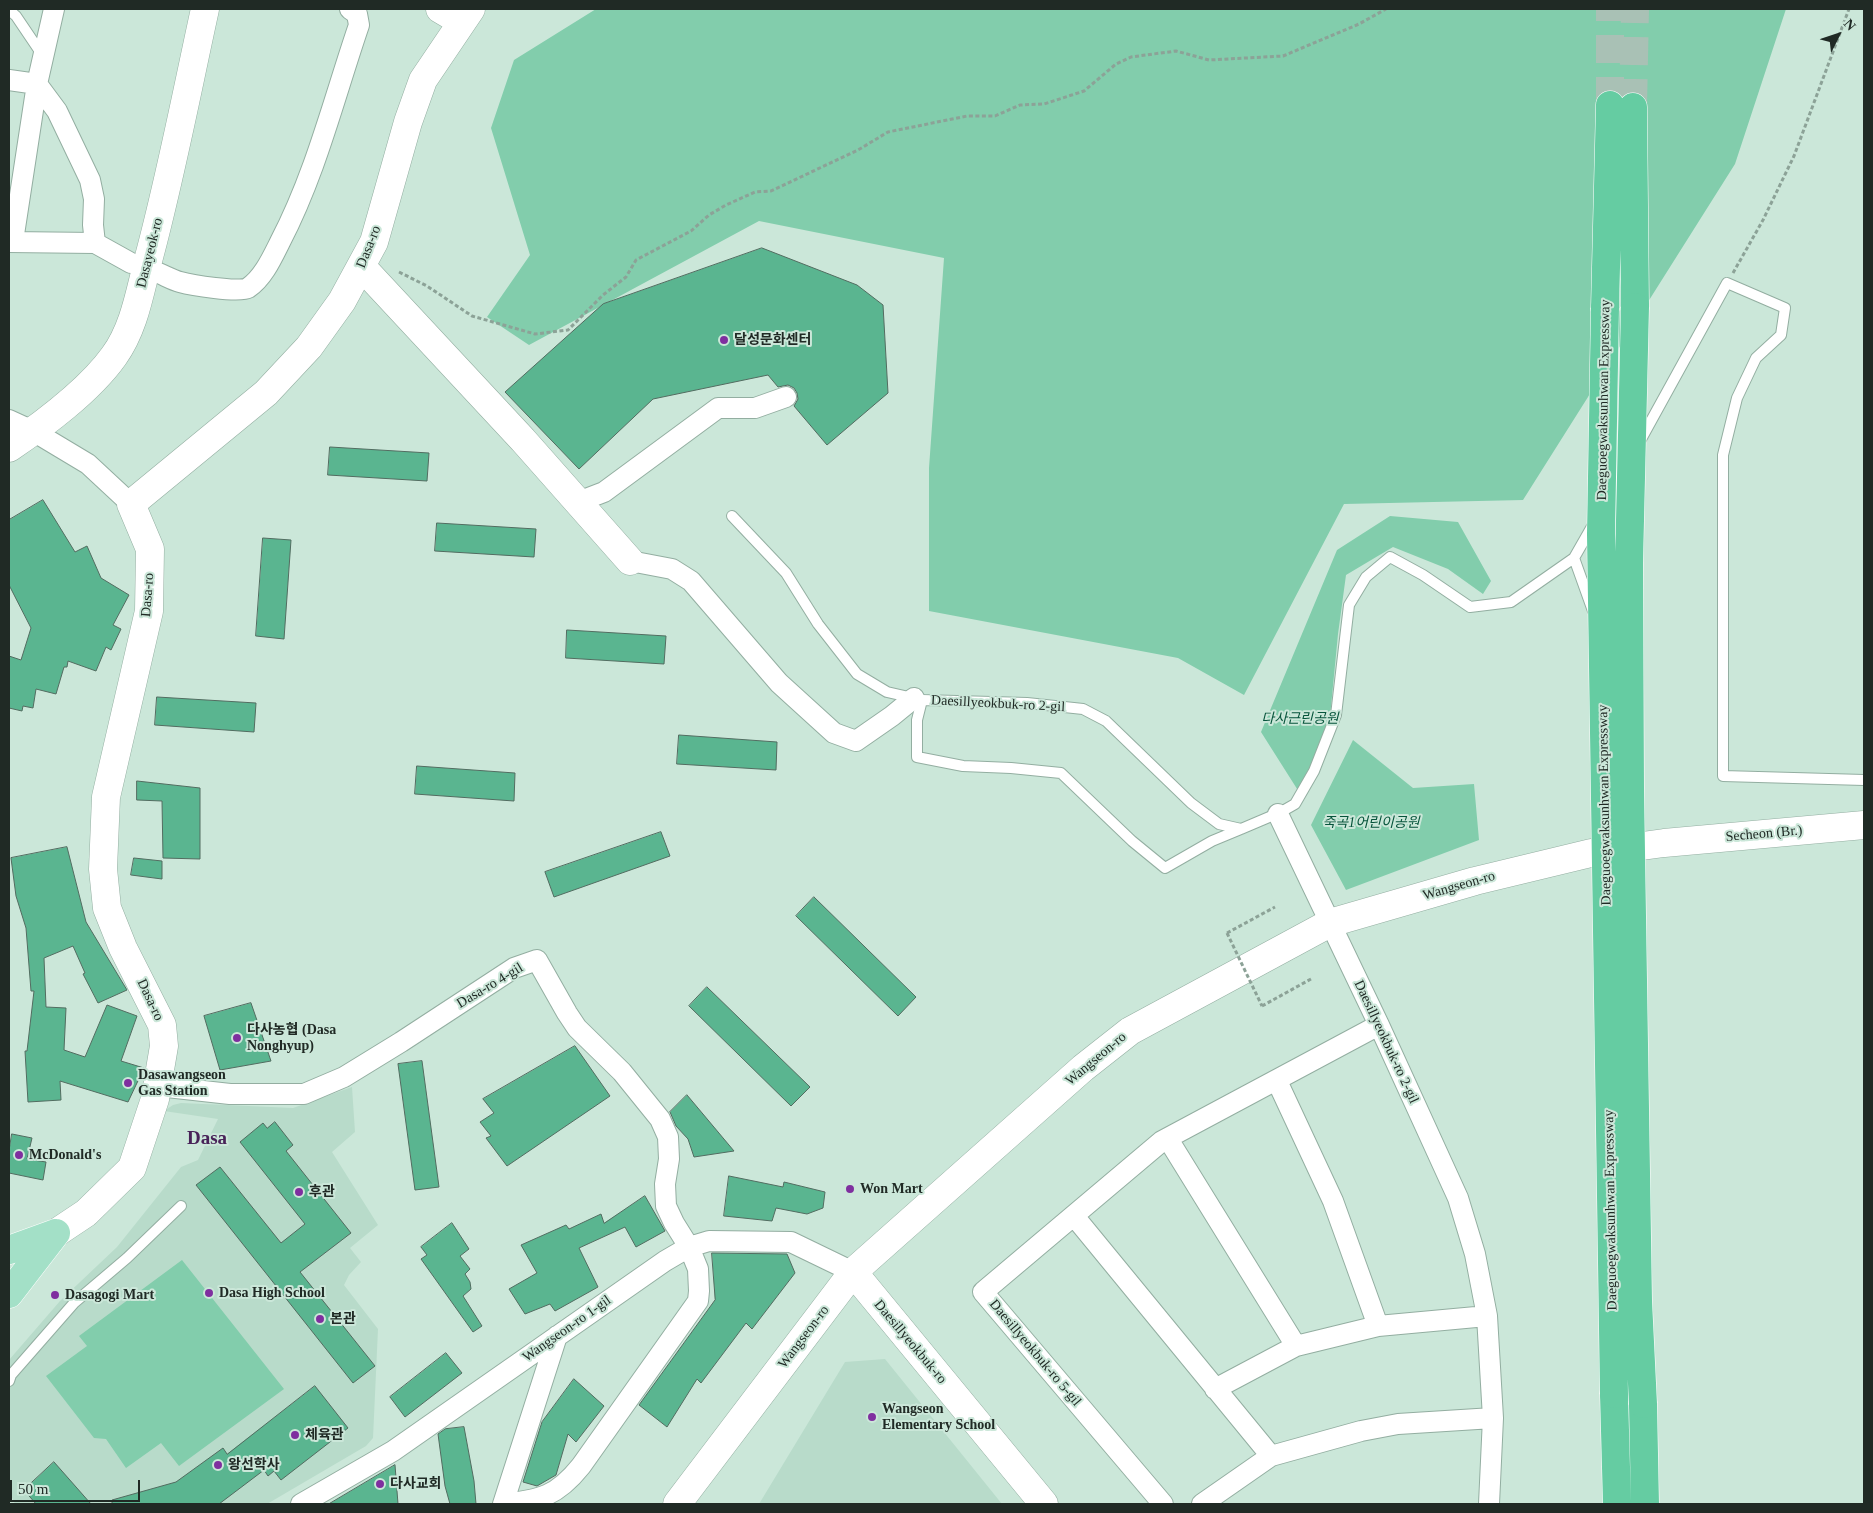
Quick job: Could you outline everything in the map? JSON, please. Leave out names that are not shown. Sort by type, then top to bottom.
[{"type":"highway","name":"Daeguoegwaksunhwan Expressway","points":[[1617,1504],[1608,1054],[1601,534],[1605,308],[1622,106],[1635,307],[1629,563],[1630,788],[1638,1301],[1645,1504]]},
{"type":"main road","points":[[9,1250],[56,1233]]},
{"type":"main road","points":[[9,1294],[56,1233]]},
{"type":"street","points":[[54,9],[37,84],[11,241],[95,242],[131,262]]},
{"type":"street","name":"Dasayeok-ro","points":[[9,448],[21,426],[94,380],[115,355],[131,324],[157,225],[205,9]]},
{"type":"street","points":[[156,272],[181,282],[232,290],[246,289],[260,278],[297,210],[309,180],[359,25],[357,14],[350,9]]},
{"type":"street","name":"Dasa-ro","points":[[56,1233],[86,1213],[132,1168],[155,1099],[164,1046],[162,1025],[123,948],[107,908],[103,869],[106,797],[149,612],[150,549],[131,504],[266,393],[325,327],[342,301],[374,242],[408,122],[423,80],[458,13]]},
{"type":"street","points":[[9,80],[37,84],[57,111],[90,180],[94,199],[93,226],[95,242]]},
{"type":"street","points":[[364,262],[630,561],[672,569],[691,582],[779,683],[834,733],[856,741],[918,699]]},
{"type":"street","points":[[578,502],[604,492],[718,408],[755,408],[786,397]]},
{"type":"street","points":[[21,426],[88,464],[131,504]]},
{"type":"street","name":"Daesillyeokbuk-ro 2-gil","points":[[1278,814],[1379,1025],[1458,1198],[1475,1254],[1487,1316],[1493,1418],[1489,1504]]},
{"type":"street","name":"Secheon (Br.)","points":[[1664,843],[1864,825]]},
{"type":"street","name":"Wangseon-ro","points":[[677,1504],[853,1272],[1083,1068],[1130,1031],[1330,923],[1520,869],[1591,853],[1620,844],[1664,843]]},
{"type":"street","name":"Dasa-ro 4-gil","points":[[158,1086],[230,1094],[304,1094],[344,1077],[514,968],[537,960],[577,1028],[622,1072],[660,1119],[668,1137],[669,1159],[664,1184],[666,1206],[689,1247]]},
{"type":"street","name":"Daesillyeokbuk-ro 5-gil","points":[[1163,1504],[983,1292],[1162,1142],[1379,1025]]},
{"type":"street","points":[[1277,1081],[1334,1202],[1378,1326]]},
{"type":"street","points":[[1168,1139],[1296,1346]]},
{"type":"street","points":[[1074,1216],[1270,1456]]},
{"type":"street","name":"Wangseon-ro 1-gil","points":[[301,1504],[393,1452],[665,1261],[689,1247],[709,1241],[791,1242],[853,1272]]},
{"type":"street","points":[[557,1336],[503,1504],[531,1501],[546,1496],[568,1482],[582,1466],[698,1301],[698,1269],[689,1247]]},
{"type":"street","name":"Daesillyeokbuk-ro","points":[[853,1272],[1044,1504]]},
{"type":"street","points":[[1215,1388],[1296,1346],[1378,1326],[1487,1316]]},
{"type":"street","points":[[1202,1504],[1270,1456],[1361,1431],[1398,1424],[1493,1418]]},
{"type":"lane","points":[[9,10],[16,16],[43,57]]},
{"type":"lane","points":[[1622,472],[1727,284],[1785,308],[1781,335],[1756,358],[1737,398],[1724,455],[1723,776],[1864,780]]},
{"type":"lane","points":[[1278,814],[1295,804],[1314,771],[1329,737],[1336,715],[1349,604],[1366,577],[1390,557],[1470,607],[1511,602],[1574,558],[1613,489]]},
{"type":"lane","name":"Daesillyeokbuk-ro 2-gil","points":[[732,516],[786,573],[818,624],[857,674],[887,692],[918,699],[1027,703],[1083,709],[1106,721],[1191,802],[1219,824],[1241,829]]},
{"type":"lane","points":[[1574,558],[1610,660],[1614,678]]},
{"type":"lane","name":"Daesillyeokbuk-ro 2-gil","points":[[918,699],[917,757],[963,766],[1061,773],[1132,841],[1165,868],[1212,841],[1278,814]]},
{"type":"lane","points":[[1620,706],[1626,734],[1620,791]]},
{"type":"lane","points":[[9,1381],[11,1375],[74,1303],[127,1258],[181,1206]]},
{"type":"path","points":[[364,262],[427,286],[472,316],[535,334],[568,330],[602,294],[626,277],[636,260],[691,231],[709,215],[726,206],[754,192],[771,190],[858,150],[888,132],[966,116],[996,116],[1020,105],[1044,104],[1084,91],[1116,64],[1131,57],[1176,51],[1209,60],[1283,56],[1359,24],[1386,9]]},
{"type":"path","points":[[1727,284],[1763,220],[1794,156],[1849,9]]},
{"type":"path","points":[[1275,907],[1227,933],[1262,1006],[1311,979]]},
{"type":"shaded area","name":"Dasa High School","points":[[352,1087],[355,1132],[332,1152],[378,1225],[350,1248],[361,1262],[349,1275],[344,1285],[378,1329],[373,1438],[366,1446],[267,1504],[15,1504],[9,1491],[9,1360],[60,1301],[117,1247],[181,1167],[198,1160],[218,1119],[164,1111],[173,1105],[181,1103],[293,1108]]},
{"type":"shaded area","name":"Wangseon Elementary School","points":[[885,1359],[1002,1504],[759,1504],[845,1362]]},
{"type":"green space","points":[[596,9],[1786,9],[1735,164],[1523,500],[1344,504],[1244,695],[1178,658],[929,611],[929,468],[944,258],[759,221],[529,345],[487,317],[530,255],[491,128],[514,60]]},
{"type":"green space","name":"다사근린공원","points":[[1390,516],[1458,522],[1491,581],[1483,594],[1448,569],[1393,547],[1346,575],[1329,727],[1299,792],[1261,732],[1337,550]]},
{"type":"green space","name":"죽곡1어린이공원","points":[[1353,740],[1413,788],[1474,784],[1479,840],[1346,890],[1311,825]]},
{"type":"green space","points":[[182,1260],[284,1389],[179,1466],[161,1443],[126,1468],[106,1439],[94,1438],[46,1376],[87,1346],[79,1336]]},
{"type":"building","name":"달성문화센터","points":[[762,248],[857,285],[883,305],[888,393],[827,445],[794,406],[798,399],[794,388],[788,385],[778,387],[768,375],[653,399],[579,469],[505,392],[603,304]]},
{"type":"building","points":[[330,447],[429,453],[427,481],[328,475]]},
{"type":"building","points":[[43,500],[75,552],[87,546],[101,578],[129,595],[113,625],[121,629],[111,650],[106,647],[96,671],[68,661],[67,667],[64,667],[56,694],[36,689],[33,708],[23,706],[22,711],[9,708],[9,656],[21,660],[31,628],[9,585],[9,520]]},
{"type":"building","points":[[437,523],[536,529],[534,557],[435,551]]},
{"type":"building","points":[[263,538],[291,540],[284,639],[256,636]]},
{"type":"building","points":[[567,630],[666,636],[664,664],[566,658]]},
{"type":"building","points":[[157,697],[256,703],[254,732],[155,725]]},
{"type":"building","points":[[679,735],[777,742],[776,770],[677,764]]},
{"type":"building","points":[[417,766],[515,773],[514,801],[415,794]]},
{"type":"building","points":[[137,781],[200,788],[200,859],[163,858],[162,801],[137,800]]},
{"type":"building","points":[[661,832],[670,856],[554,897],[545,872]]},
{"type":"building","points":[[67,847],[86,922],[127,990],[98,1003],[83,974],[85,973],[73,946],[44,958],[46,1007],[66,1008],[64,1050],[85,1057],[107,1005],[137,1016],[121,1061],[144,1068],[128,1102],[60,1081],[61,1100],[28,1102],[25,1051],[27,1051],[34,991],[31,991],[26,928],[16,896],[11,858]]},
{"type":"building","points":[[134,858],[162,861],[162,879],[131,875]]},
{"type":"building","points":[[814,897],[916,997],[898,1016],[796,916]]},
{"type":"building","points":[[707,987],[810,1087],[791,1106],[689,1006]]},
{"type":"building","name":"다사농협 (Dasa Nonghyup)","points":[[251,1003],[271,1061],[220,1070],[204,1016]]},
{"type":"building","points":[[575,1046],[610,1096],[507,1166],[486,1138],[491,1136],[480,1122],[494,1113],[483,1099]]},
{"type":"building","points":[[422,1061],[439,1187],[415,1190],[398,1064]]},
{"type":"building","points":[[687,1095],[734,1151],[694,1157],[688,1139],[676,1126],[670,1112]]},
{"type":"building","points":[[275,1122],[293,1145],[286,1151],[351,1233],[300,1272],[375,1366],[353,1383],[196,1185],[220,1167],[281,1243],[305,1224],[240,1142],[263,1123],[267,1128]]},
{"type":"building","name":"McDonald's","points":[[12,1134],[32,1138],[27,1159],[46,1162],[43,1180],[9,1173],[9,1151]]},
{"type":"building","points":[[729,1176],[783,1187],[784,1182],[825,1192],[823,1208],[807,1214],[776,1208],[772,1221],[724,1216]]},
{"type":"building","points":[[645,1196],[665,1231],[636,1247],[625,1227],[579,1248],[598,1287],[555,1311],[550,1304],[525,1314],[509,1289],[537,1273],[521,1245],[566,1225],[569,1229],[601,1214],[604,1223]]},
{"type":"building","points":[[452,1223],[469,1249],[460,1256],[470,1269],[465,1274],[470,1282],[471,1289],[463,1296],[482,1326],[473,1332],[421,1259],[427,1255],[421,1247]]},
{"type":"building","points":[[712,1253],[787,1254],[795,1273],[752,1329],[746,1323],[701,1383],[697,1379],[667,1427],[639,1405],[715,1300]]},
{"type":"building","points":[[446,1353],[462,1373],[405,1417],[390,1397]]},
{"type":"building","points":[[574,1379],[604,1406],[576,1442],[568,1434],[556,1475],[537,1486],[523,1482],[542,1422]]},
{"type":"building","points":[[315,1386],[348,1428],[281,1480],[274,1471],[268,1476],[264,1470],[219,1504],[112,1504],[112,1500],[176,1482],[223,1448],[227,1454]]},
{"type":"building","points":[[464,1427],[474,1481],[476,1504],[450,1504],[445,1486],[438,1434],[445,1429]]},
{"type":"building","points":[[54,1462],[91,1504],[36,1504],[24,1490]]},
{"type":"building","name":"다사교회","points":[[395,1465],[398,1504],[329,1504]]},
{"type":"tunnel","points":[[1610,9],[1610,105]]},
{"type":"tunnel","points":[[1633,107],[1635,9]]},
{"type":"place","name":"달성문화센터","points":[[724,340]]},
{"type":"place","name":"다사농협 (Dasa Nonghyup)","points":[[237,1038]]},
{"type":"place","name":"Dasawangseon Gas Station","points":[[128,1083]]},
{"type":"place","name":"McDonald's","points":[[19,1155]]},
{"type":"place","name":"Won Mart","points":[[850,1189]]},
{"type":"place","name":"후관","points":[[299,1192]]},
{"type":"place","name":"Dasa High School","points":[[209,1293]]},
{"type":"place","name":"Dasagogi Mart","points":[[55,1295]]},
{"type":"place","name":"본관","points":[[320,1319]]},
{"type":"place","name":"Wangseon Elementary School","points":[[872,1417]]},
{"type":"place","name":"체육관","points":[[295,1435]]},
{"type":"place","name":"왕선학사","points":[[218,1465]]},
{"type":"place","name":"다사교회","points":[[380,1484]]},
{"type":"district","name":"Dasa","points":[[207,1139]]}]
